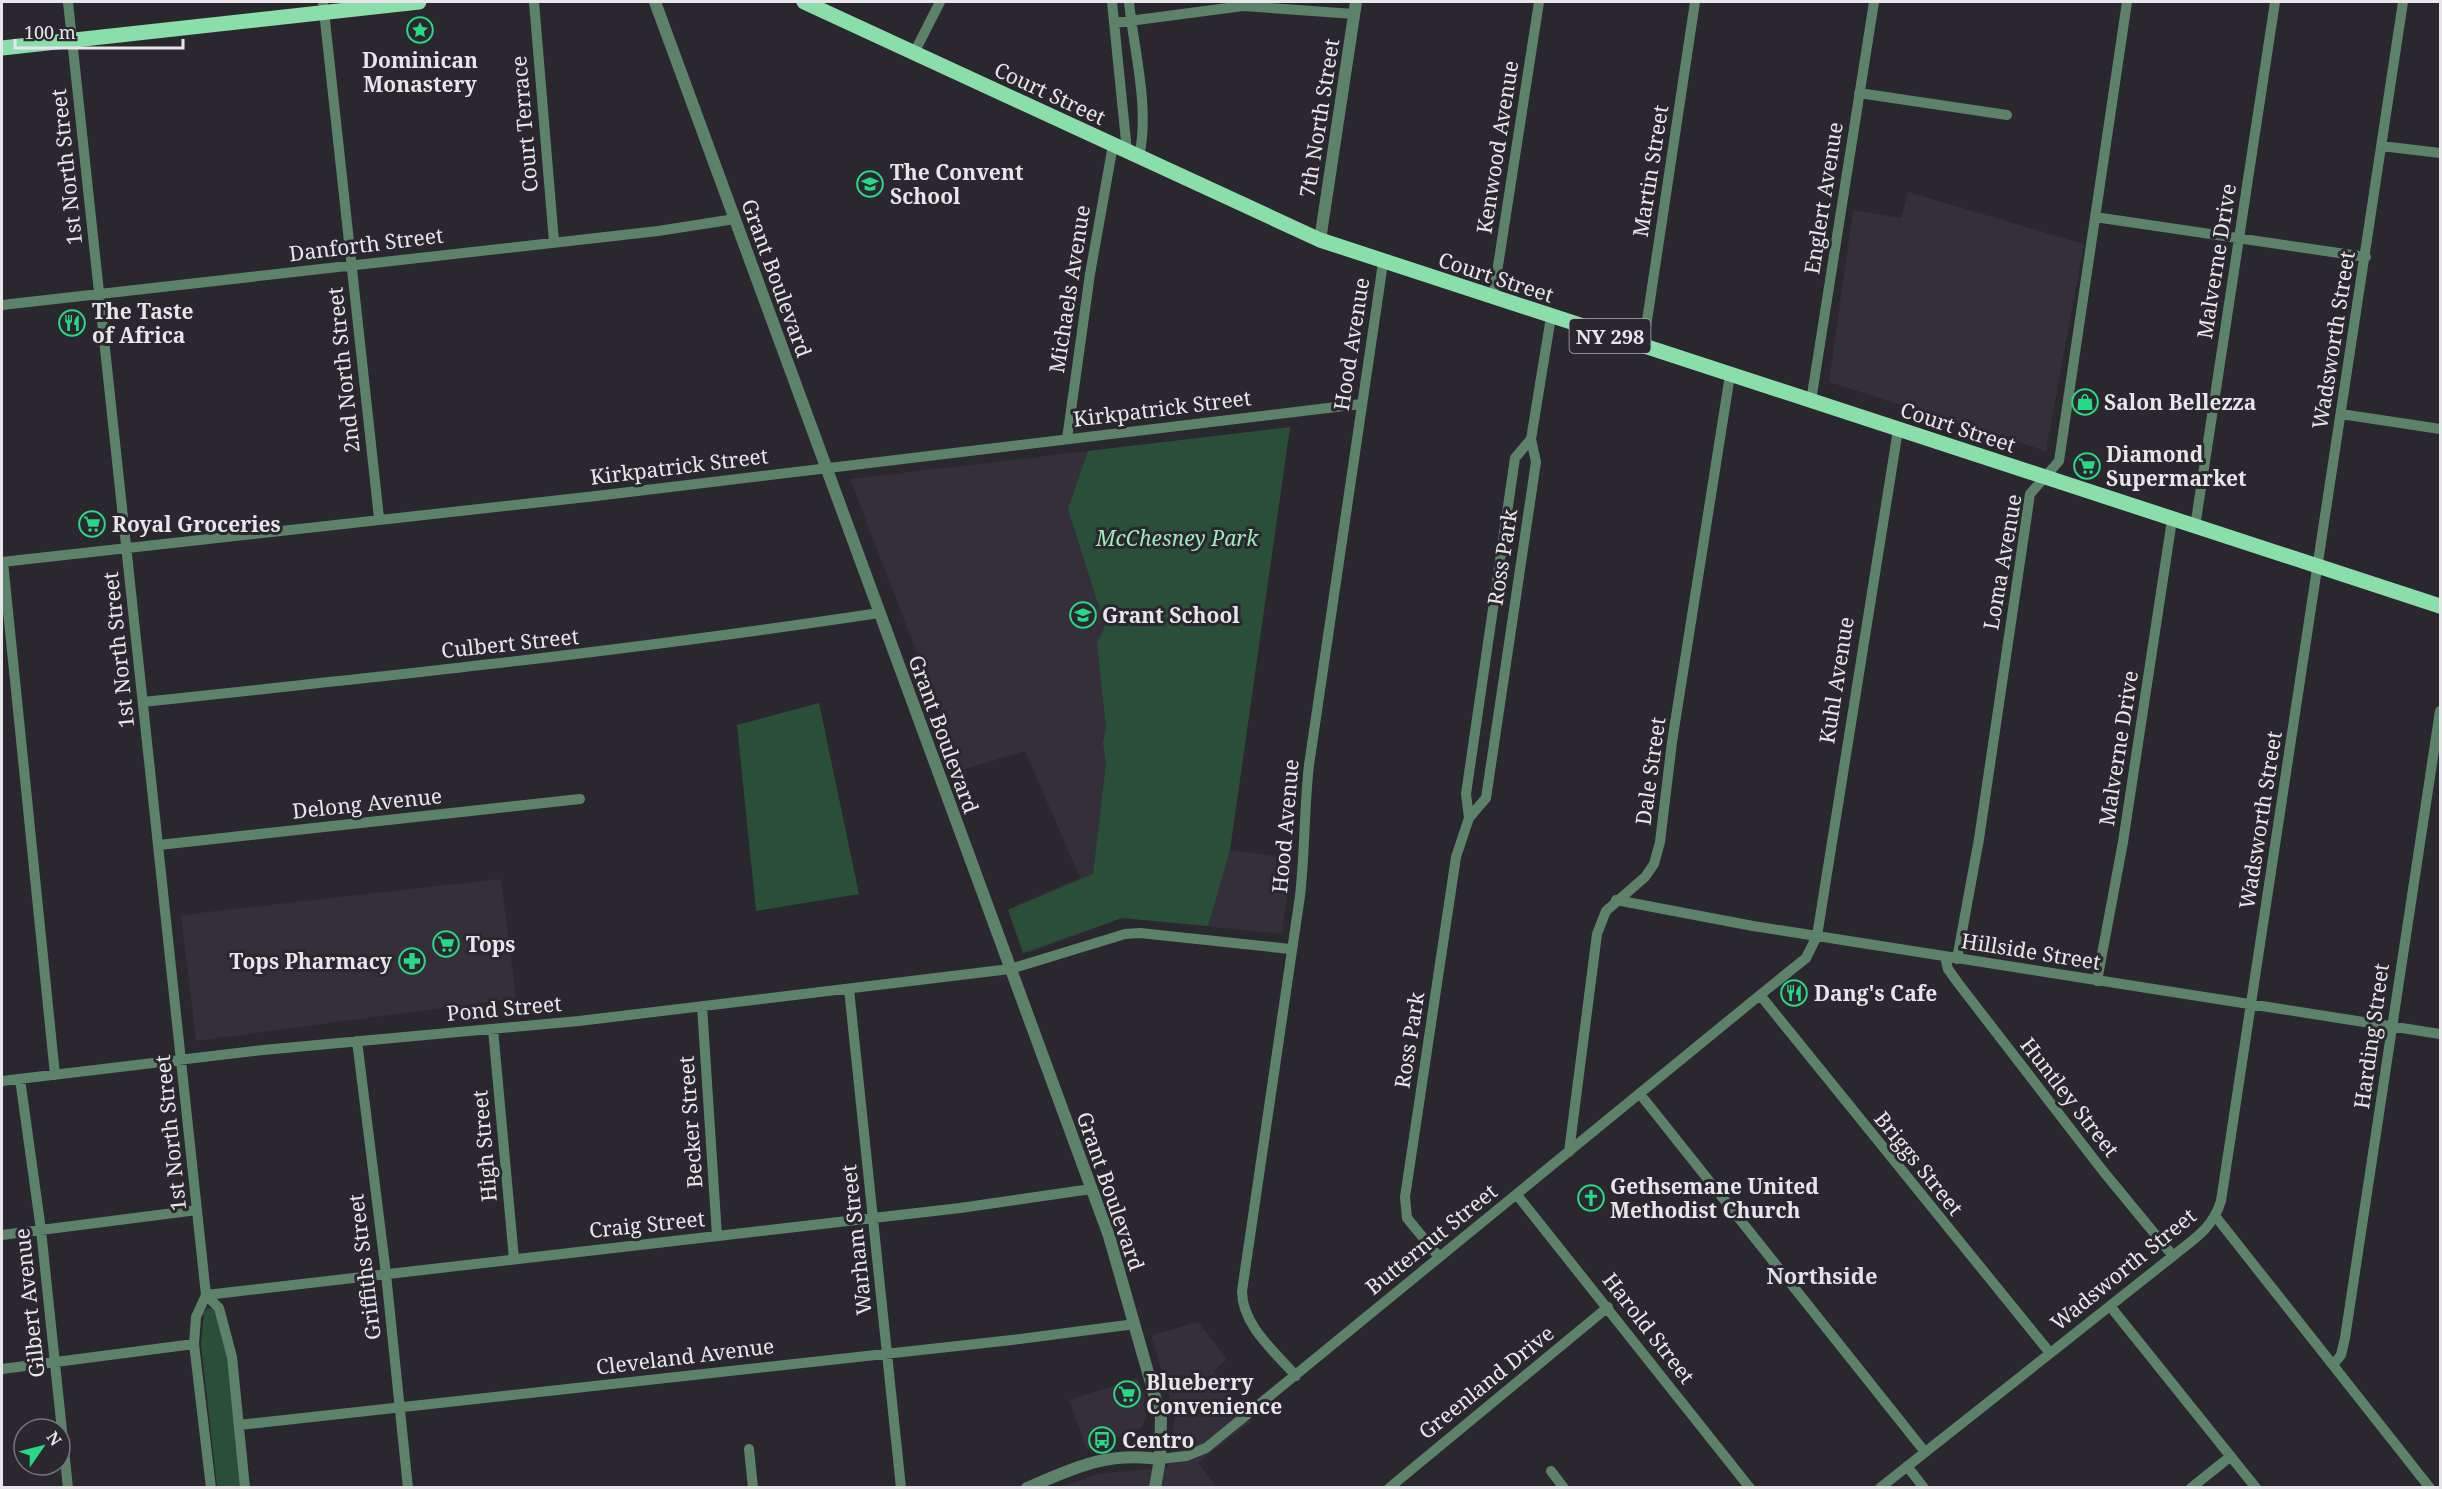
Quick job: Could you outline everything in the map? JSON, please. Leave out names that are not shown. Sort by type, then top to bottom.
[{"type":"main road","points":[[2,48],[323,7],[419,2]]},
{"type":"main road","name":"Court Street","points":[[804,2],[1320,240],[1383,263],[2440,606]]},
{"type":"street","name":"1st North Street","points":[[68,2],[198,1210],[206,1294],[196,1317],[194,1344],[211,1488]]},
{"type":"street","name":"Court Terrace","points":[[534,2],[554,242]]},
{"type":"street","name":"Grant Boulevard","points":[[655,2],[1109,1236],[1161,1418],[1160,1459],[1155,1488]]},
{"type":"street","points":[[914,53],[939,2]]},
{"type":"street","points":[[1112,2],[1126,151]]},
{"type":"street","points":[[1126,151],[1144,138],[1129,2]]},
{"type":"street","name":"Kenwood Avenue","points":[[1493,298],[1539,2]]},
{"type":"street","name":"Martin Street","points":[[1643,347],[1695,2]]},
{"type":"street","name":"Englert Avenue","points":[[1811,402],[1874,2]]},
{"type":"street","name":"Loma Avenue","points":[[1957,958],[1981,827],[2030,494],[2059,461],[2127,2]]},
{"type":"street","name":"Malverne Drive","points":[[2195,527],[2275,2]]},
{"type":"street","name":"Wadsworth Street","points":[[1880,1488],[2173,1256],[2212,1224],[2216,1217],[2221,1201],[2252,1004],[2403,2]]},
{"type":"street","points":[[1114,23],[1243,6],[1355,8]]},
{"type":"street","name":"2nd North Street","points":[[323,7],[380,518]]},
{"type":"street","name":"7th North Street","points":[[1320,240],[1355,8]]},
{"type":"street","points":[[1859,93],[2007,115]]},
{"type":"street","points":[[2381,146],[2440,153]]},
{"type":"street","name":"Michaels Avenue","points":[[1067,439],[1090,274],[1126,151]]},
{"type":"street","points":[[2095,217],[2366,257]]},
{"type":"street","name":"Danforth Street","points":[[2,305],[351,266],[735,219]]},
{"type":"street","name":"Hood Avenue","points":[[1296,1376],[1256,1329],[1242,1307],[1304,856],[1304,810],[1309,765],[1383,263]]},
{"type":"street","name":"Ross Park","points":[[1439,1257],[1407,1218],[1404,1197],[1456,857],[1469,818],[1486,798],[1536,462],[1531,439],[1551,317]]},
{"type":"street","name":"Dale Street","points":[[1569,1152],[1597,934],[1606,911],[1645,877],[1654,864],[1660,842],[1672,742],[1730,375]]},
{"type":"street","name":"Kirkpatrick Street","points":[[2,562],[380,518],[596,496],[1361,404]]},
{"type":"street","points":[[2342,414],[2440,429]]},
{"type":"street","name":"Kuhl Avenue","points":[[1816,936],[1898,430]]},
{"type":"street","name":"Ross Park","points":[[1469,818],[1466,794],[1515,458],[1531,439]]},
{"type":"street","name":"Malverne Drive","points":[[2097,981],[2123,843],[2172,520]]},
{"type":"street","points":[[2,562],[55,1075]]},
{"type":"street","name":"Culbert Street","points":[[143,702],[543,660],[729,636],[879,613]]},
{"type":"street","name":"Harding Street","points":[[2333,1365],[2341,1355],[2345,1338],[2440,711]]},
{"type":"street","name":"Delong Avenue","points":[[159,845],[580,800]]},
{"type":"street","name":"Hillside Street","points":[[1616,900],[1945,957],[2440,1034]]},
{"type":"street","name":"Pond Street","points":[[2,1082],[357,1041],[702,1006],[1010,969],[1098,940],[1140,933],[1290,949]]},
{"type":"street","name":"Butternut Street","points":[[1027,1488],[1108,1458],[1130,1455],[1160,1459],[1186,1455],[1206,1448],[1806,958],[1816,936]]},
{"type":"street","name":"Huntley Street","points":[[1945,957],[1948,969],[1961,987],[2103,1171],[2173,1256]]},
{"type":"street","name":"Warham Street","points":[[849,989],[901,1488]]},
{"type":"street","name":"Briggs Street","points":[[1760,995],[2050,1353]]},
{"type":"street","name":"Becker Street","points":[[702,1006],[717,1236]]},
{"type":"street","name":"High Street","points":[[493,1029],[514,1258]]},
{"type":"street","name":"Griffiths Street","points":[[357,1041],[386,1274],[408,1488]]},
{"type":"street","name":"Gilbert Avenue","points":[[20,1079],[41,1230],[68,1488]]},
{"type":"street","points":[[1640,1094],[1924,1452]]},
{"type":"street","name":"Craig Street","points":[[206,1294],[873,1218],[1091,1189]]},
{"type":"street","name":"Harold Street","points":[[1517,1195],[1750,1488]]},
{"type":"street","points":[[2,1235],[198,1210]]},
{"type":"street","points":[[2216,1217],[2430,1488]]},
{"type":"street","name":"1st North Street","points":[[206,1294],[219,1308],[227,1333],[245,1488]]},
{"type":"street","points":[[2110,1306],[2256,1488]]},
{"type":"street","name":"Greenland Drive","points":[[1389,1488],[1608,1307]]},
{"type":"street","name":"Cleveland Avenue","points":[[239,1425],[400,1409],[1135,1324]]},
{"type":"street","points":[[2,1369],[194,1344]]},
{"type":"street","points":[[749,1449],[753,1488]]},
{"type":"street","points":[[2191,1488],[2230,1456]]},
{"type":"street","points":[[1907,1466],[1924,1488]]},
{"type":"street","points":[[1551,1471],[1564,1488]]},
{"type":"shaded area","points":[[1908,192],[2084,244],[2046,451],[1829,382],[1853,210],[1901,218]]},
{"type":"shaded area","name":"Grant School","points":[[1290,427],[1230,850],[1292,858],[1282,934],[1122,918],[1029,953],[1014,906],[1080,878],[1025,751],[962,770],[850,479]]},
{"type":"shaded area","points":[[501,879],[516,998],[196,1041],[181,915]]},
{"type":"shaded area","points":[[1198,1322],[1227,1359],[1214,1371],[1252,1421],[1198,1463],[1217,1487],[1059,1488],[1097,1474],[1168,1467],[1175,1415],[1151,1335]]},
{"type":"shaded area","points":[[1138,1378],[1149,1409],[1142,1427],[1087,1450],[1069,1400]]},
{"type":"green space","name":"McChesney Park","points":[[1290,427],[1230,850],[1208,926],[1122,918],[1023,953],[1008,910],[1093,874],[1106,764],[1103,743],[1106,727],[1097,643],[1105,626],[1068,509],[1088,451]]},
{"type":"green space","points":[[819,703],[859,894],[756,911],[737,725]]},
{"type":"green space","points":[[208,1308],[213,1309],[225,1342],[233,1394],[241,1487],[217,1487],[201,1344],[204,1312]]},
{"type":"place","name":"Dominican Monastery","points":[[420,30]]},
{"type":"place","name":"The Convent School","points":[[870,184]]},
{"type":"place","name":"The Taste of Africa","points":[[72,323]]},
{"type":"place","name":"Salon Bellezza","points":[[2085,402]]},
{"type":"place","name":"Diamond Supermarket","points":[[2087,466]]},
{"type":"place","name":"Royal Groceries","points":[[92,524]]},
{"type":"place","name":"Grant School","points":[[1083,615]]},
{"type":"place","name":"Tops","points":[[446,944]]},
{"type":"place","name":"Tops Pharmacy","points":[[412,961]]},
{"type":"place","name":"Dang's Cafe","points":[[1794,993]]},
{"type":"place","name":"Gethsemane United Methodist Church","points":[[1591,1198]]},
{"type":"place","name":"Blueberry Convenience","points":[[1127,1394]]},
{"type":"place","name":"Centro","points":[[1102,1440]]},
{"type":"district","name":"Northside","points":[[1822,1275]]}]
